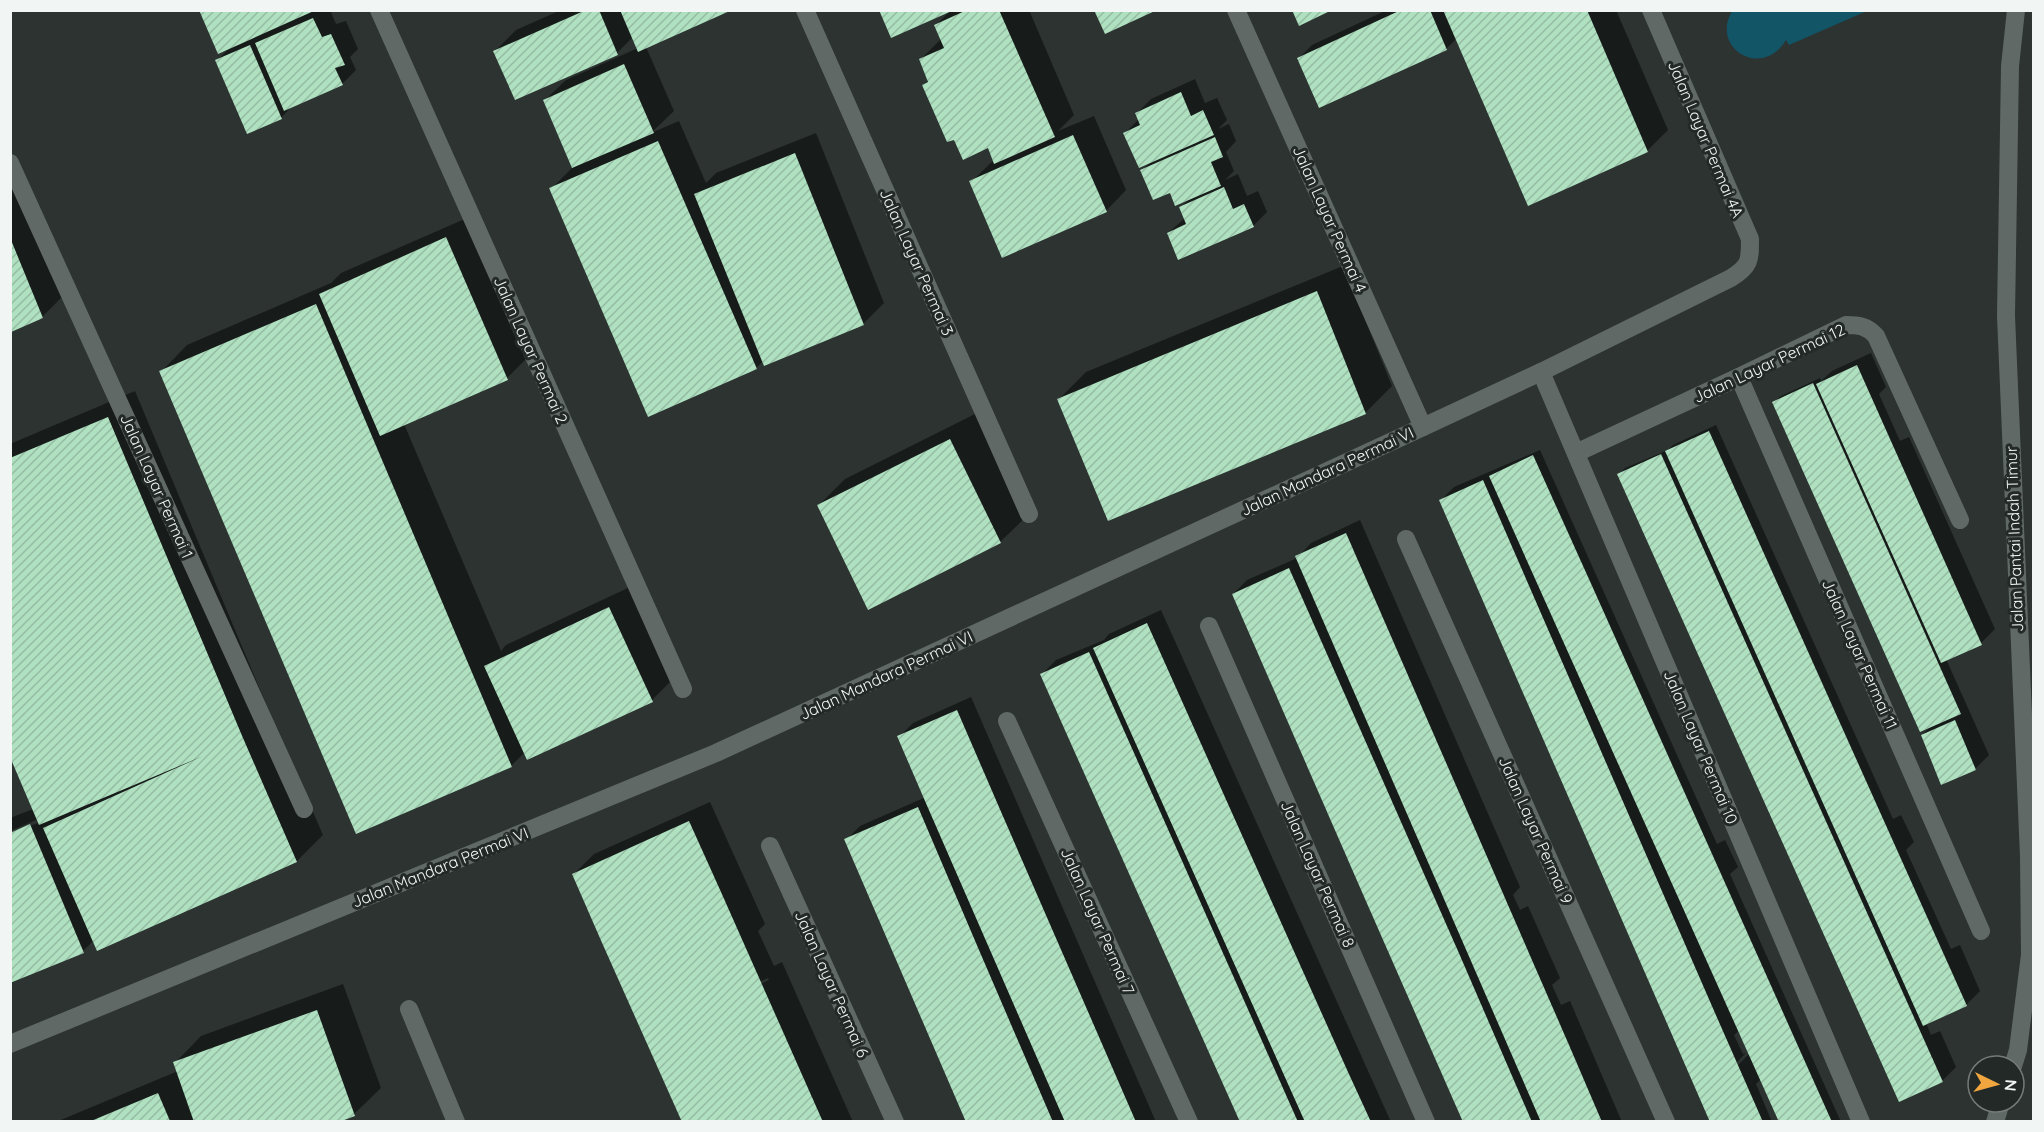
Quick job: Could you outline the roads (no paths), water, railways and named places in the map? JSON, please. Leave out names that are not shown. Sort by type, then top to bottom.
[{"type":"street","name":"Jalan Layar Permai 2","points":[[379,10],[683,689]]},
{"type":"street","name":"Jalan Layar Permai 3","points":[[805,10],[1029,514]]},
{"type":"street","name":"Jalan Layar Permai 4","points":[[1236,10],[1423,427]]},
{"type":"street","name":"Jalan Layar Permai 4A","points":[[1651,10],[1750,239],[1750,254],[1745,269]]},
{"type":"street","name":"Jalan Pantai Indah Timur","points":[[2016,10],[2010,66],[2006,316],[2029,856],[2030,956],[2017,1054]]},
{"type":"street","name":"Jalan Layar Permai 1","points":[[10,163],[304,809]]},
{"type":"street","name":"Jalan Mandara Permai VI","points":[[10,1044],[716,753],[1541,372],[1745,269]]},
{"type":"street","name":"Jalan Layar Permai 12","points":[[1575,453],[1846,325],[1859,325],[1876,336],[1960,520]]},
{"type":"street","name":"Jalan Layar Permai 10","points":[[1541,372],[1861,1122]]},
{"type":"street","name":"Jalan Layar Permai 11","points":[[1740,377],[1980,931]]},
{"type":"street","name":"Jalan Layar Permai 9","points":[[1406,539],[1666,1122]]},
{"type":"street","name":"Jalan Layar Permai 8","points":[[1209,626],[1426,1122]]},
{"type":"street","name":"Jalan Layar Permai 7","points":[[1007,721],[1189,1122]]},
{"type":"street","name":"Jalan Layar Permai 6","points":[[770,846],[895,1122]]},
{"type":"street","points":[[409,1009],[456,1122]]},
{"type":"water","points":[[1732,10],[1867,11],[1789,45],[1786,40],[1776,52],[1764,58],[1753,58],[1733,47],[1728,37],[1727,25]]}]
